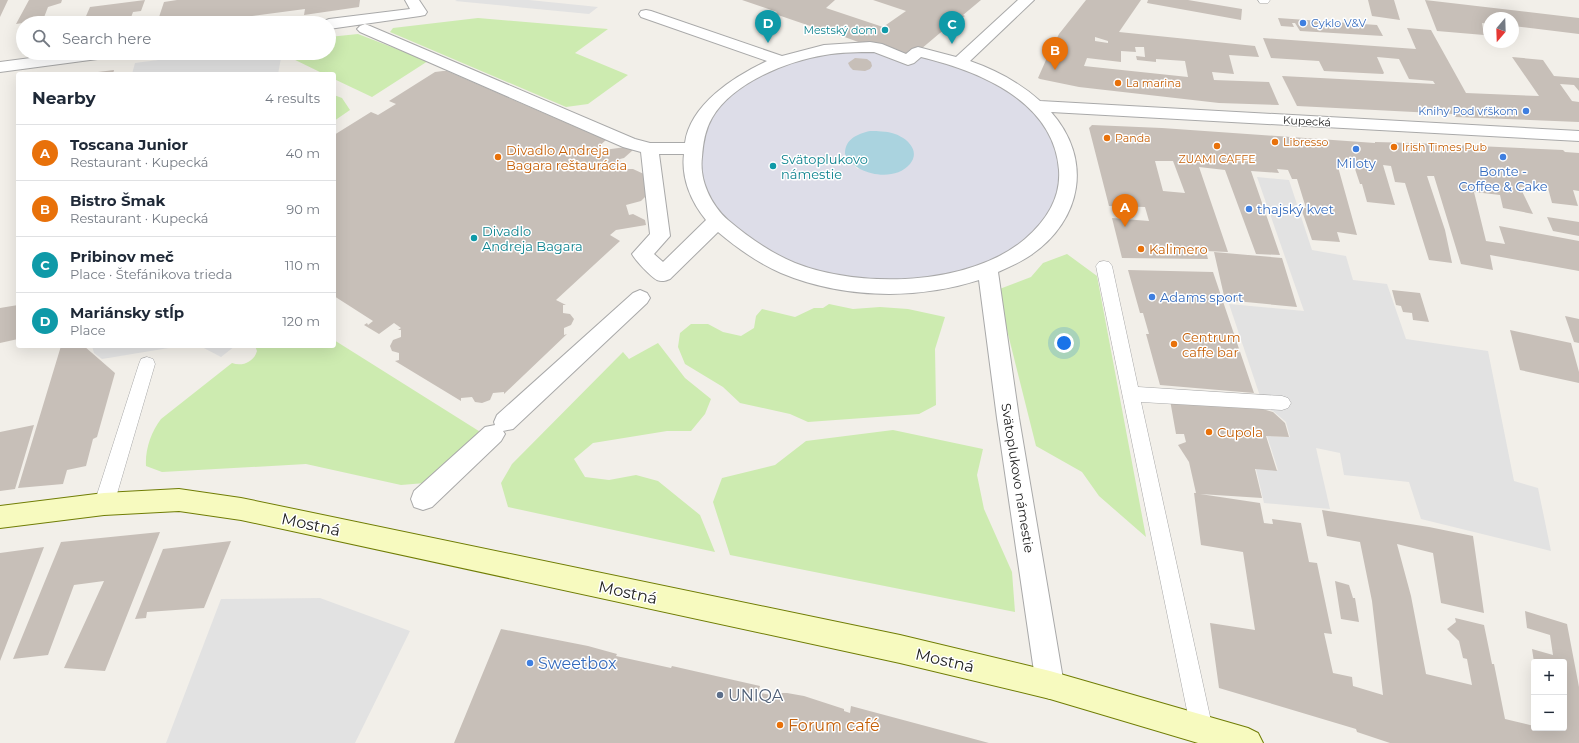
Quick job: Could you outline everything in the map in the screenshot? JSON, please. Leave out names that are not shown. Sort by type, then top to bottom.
[{"type":"street","points":[[960,62],[1027,0]]},
{"type":"street","points":[[336,23],[416,6]]},
{"type":"street","points":[[646,14],[781,61]]},
{"type":"street","points":[[365,29],[629,143],[649,149],[685,148]]},
{"type":"street","points":[[876,47],[908,60],[918,52],[960,62],[1002,81],[1036,106],[1057,132],[1068,161],[1067,192],[1053,222],[1027,249],[988,270],[941,283],[890,288],[838,282],[789,268],[748,247],[717,221],[701,197],[692,173],[692,149],[699,126],[712,106],[731,88],[754,73],[781,61],[824,50],[876,47]]},
{"type":"street","points":[[0,67],[52,60]]},
{"type":"street","name":"Kupecká","points":[[1036,106],[1579,136]]},
{"type":"street","points":[[649,149],[660,236],[642,254],[663,274],[717,221]]},
{"type":"street","name":"Svätoplukovo námestie","points":[[988,270],[1008,418],[1050,685]]},
{"type":"street","points":[[423,499],[640,298]]},
{"type":"street","name":"Mostná","points":[[0,517],[104,504],[179,500],[241,509],[900,649],[1050,685],[1248,743]]},
{"type":"lane","points":[[1104,266],[1202,730]]},
{"type":"lane","points":[[104,504],[147,364]]},
{"type":"lane","points":[[1131,394],[1282,403]]},
{"type":"green space","points":[[478,18],[608,29],[575,53],[628,75],[588,104],[566,107],[390,32],[393,28]]},
{"type":"green space","points":[[358,34],[428,61],[372,97],[336,80],[336,72],[320,72],[295,60],[336,60],[336,36]]},
{"type":"green space","points":[[336,96],[342,98],[350,110],[336,120]]},
{"type":"green space","points":[[1067,254],[1097,276],[1146,537],[1099,496],[1082,472],[1036,446],[997,290],[1031,277],[1043,263]]},
{"type":"green space","points":[[829,304],[853,309],[880,307],[908,309],[945,317],[935,349],[936,405],[919,414],[808,422],[790,414],[740,403],[723,387],[685,364],[678,347],[680,333],[691,324],[708,324],[723,332],[741,336],[754,328],[756,316],[762,309],[795,317],[814,308],[823,308]]},
{"type":"green space","points":[[336,341],[482,433],[425,483],[401,485],[306,464],[162,472],[146,466],[149,441],[161,419],[232,363],[247,363],[255,355],[257,351],[256,348],[336,348]]},
{"type":"green space","points":[[658,343],[685,378],[711,399],[705,414],[691,431],[667,431],[593,443],[574,459],[585,477],[609,480],[636,475],[658,481],[700,515],[715,552],[508,507],[501,483],[512,464],[623,352],[629,359]]},
{"type":"green space","points":[[893,430],[983,449],[977,475],[984,509],[1012,572],[1015,612],[730,555],[713,502],[722,478],[775,465],[806,441]]},
{"type":"shaded area","points":[[529,0],[598,7],[589,14],[455,1]]},
{"type":"shaded area","name":"Svätoplukovo námestie","points":[[824,50],[918,52],[1002,81],[1057,132],[1067,192],[1027,249],[941,283],[837,282],[748,247],[701,197],[699,126],[754,73]],"holes":[[[870,131],[887,132],[858,169],[848,160]]]},
{"type":"shaded area","points":[[158,60],[281,60],[278,72],[133,72],[135,63]]},
{"type":"shaded area","points":[[1257,177],[1289,180],[1312,250],[1346,256],[1353,280],[1387,284],[1406,339],[1488,351],[1514,481],[1538,488],[1551,551],[1421,519],[1409,482],[1344,475],[1340,453],[1316,448],[1330,509],[1264,503],[1256,469],[1278,470],[1267,436],[1290,437],[1286,422],[1273,411],[1264,408],[1229,304],[1304,311]]},
{"type":"shaded area","points":[[93,348],[169,348],[102,359],[94,353]]},
{"type":"shaded area","points":[[204,348],[232,348],[221,357]]},
{"type":"shaded area","points":[[320,598],[410,631],[355,743],[166,743],[221,599]]},
{"type":"water","points":[[870,131],[889,132],[900,136],[908,142],[914,154],[910,164],[903,170],[885,175],[875,174],[857,167],[845,154],[847,144],[856,136]]},
{"type":"building","points":[[0,0],[8,0],[0,17]]},
{"type":"building","points":[[29,0],[62,0],[61,3],[48,7],[45,16],[20,16]]},
{"type":"building","points":[[145,0],[141,11],[133,12],[132,16],[86,16],[90,7]]},
{"type":"building","points":[[177,0],[360,0],[359,7],[304,15],[305,9],[252,16],[159,16],[164,2]]},
{"type":"building","name":"Mestský dom","points":[[742,0],[835,0],[826,8],[883,27],[906,11],[873,0],[981,0],[963,15],[965,16],[940,33],[908,60],[817,27],[816,28],[775,14],[777,12]]},
{"type":"building","points":[[1086,0],[1141,0],[1119,32],[1255,46],[1259,57],[1229,55],[1234,74],[1212,72],[1214,80],[1269,82],[1279,105],[1219,103],[1079,87],[1040,79],[1038,78],[1059,34]],"holes":[[[1095,37],[1108,41],[1108,43],[1095,41]],[[1135,47],[1144,47],[1145,57],[1136,56],[1137,60],[1156,62],[1156,59],[1185,61],[1188,77],[1084,66],[1087,58],[1121,62],[1121,51],[1136,52]]]},
{"type":"building","points":[[1148,0],[1188,0],[1242,9],[1241,20],[1147,3]]},
{"type":"building","points":[[1368,0],[1394,0],[1400,20],[1372,16]]},
{"type":"building","points":[[1425,0],[1579,18],[1579,34],[1519,27],[1519,12],[1483,12],[1483,35],[1437,31]]},
{"type":"building","points":[[1278,18],[1377,25],[1383,36],[1300,31],[1295,23],[1292,23],[1294,27],[1281,26]]},
{"type":"building","points":[[1407,28],[1431,30],[1466,93],[1539,96],[1512,57],[1543,60],[1554,76],[1579,78],[1579,91],[1574,85],[1560,84],[1572,101],[1579,102],[1579,122],[1455,117],[1453,114],[1297,106],[1282,76],[1435,84],[1433,81],[1409,79],[1399,59],[1377,57],[1384,73],[1383,74],[1324,71],[1319,61],[1271,58],[1263,38],[1416,49]]},
{"type":"building","points":[[855,58],[867,59],[871,62],[872,66],[870,69],[865,71],[853,70],[848,63]]},
{"type":"building","points":[[114,70],[114,72],[98,72]]},
{"type":"building","name":"Divadlo Andreja Bagara","points":[[447,71],[606,140],[598,147],[604,150],[633,146],[633,150],[624,158],[620,159],[621,169],[633,169],[646,175],[649,193],[641,201],[626,205],[629,215],[633,214],[645,220],[646,225],[616,230],[610,235],[620,241],[556,300],[566,305],[563,305],[563,313],[570,314],[574,319],[571,325],[564,328],[564,335],[567,334],[504,394],[504,392],[493,393],[490,400],[482,403],[475,402],[472,397],[461,398],[461,401],[395,361],[399,360],[399,353],[392,351],[390,346],[393,340],[401,337],[401,330],[398,330],[401,328],[394,323],[379,334],[364,325],[367,323],[368,325],[373,321],[336,297],[336,134],[371,112],[378,115],[396,104],[389,101],[435,72]]},
{"type":"building","points":[[1092,125],[1162,128],[1375,143],[1413,143],[1563,150],[1565,152],[1579,153],[1579,191],[1573,190],[1578,206],[1552,203],[1548,188],[1538,186],[1540,188],[1520,187],[1533,214],[1503,208],[1500,195],[1474,192],[1486,241],[1505,244],[1499,226],[1579,241],[1579,271],[1490,255],[1493,270],[1461,264],[1434,176],[1427,176],[1445,230],[1452,263],[1429,260],[1405,183],[1395,182],[1391,166],[1383,165],[1395,205],[1367,202],[1362,184],[1360,184],[1355,169],[1338,167],[1357,235],[1337,232],[1340,242],[1312,240],[1301,208],[1306,208],[1297,179],[1292,179],[1288,170],[1277,169],[1279,173],[1251,171],[1280,255],[1256,254],[1225,170],[1199,167],[1228,252],[1206,251],[1208,259],[1122,258],[1112,218],[1149,221],[1145,207],[1109,206],[1089,128]],"holes":[[[1155,161],[1173,161],[1185,193],[1163,191]]]},
{"type":"building","points":[[1547,217],[1579,222],[1579,236],[1553,231]]},
{"type":"building","points":[[1214,252],[1282,258],[1297,307],[1225,300]]},
{"type":"building","points":[[1128,270],[1213,272],[1254,393],[1160,385],[1146,334],[1149,334],[1143,313],[1140,313]]},
{"type":"building","points":[[1392,290],[1420,293],[1429,322],[1413,320],[1412,313],[1403,312],[1401,306],[1396,305]]},
{"type":"building","points":[[16,305],[16,339],[0,343],[0,308]]},
{"type":"building","points":[[1565,316],[1579,319],[1579,343],[1574,342]]},
{"type":"building","points":[[1510,330],[1571,343],[1579,372],[1579,383],[1520,370]]},
{"type":"building","points":[[60,348],[86,348],[115,373],[97,437],[93,439],[86,466],[67,470],[63,484],[18,488]]},
{"type":"building","points":[[1170,400],[1259,408],[1273,412],[1285,423],[1289,437],[1266,436],[1277,471],[1255,469],[1262,498],[1200,494],[1260,503],[1264,523],[1273,524],[1272,519],[1301,523],[1309,562],[1317,563],[1332,634],[1324,633],[1333,673],[1352,677],[1353,686],[1383,695],[1372,601],[1360,542],[1327,536],[1322,510],[1429,527],[1473,536],[1484,613],[1441,603],[1433,553],[1397,544],[1411,596],[1426,674],[1472,685],[1467,659],[1463,658],[1459,641],[1447,629],[1456,622],[1455,618],[1484,625],[1492,664],[1494,664],[1505,719],[1531,725],[1531,731],[1567,731],[1567,659],[1534,659],[1532,649],[1553,655],[1550,635],[1527,628],[1525,611],[1567,624],[1579,687],[1579,743],[1390,743],[1357,732],[1356,729],[1219,688],[1210,623],[1255,630],[1243,552],[1201,545],[1194,493],[1196,493],[1189,462],[1178,445],[1186,442],[1184,434],[1176,434]]},
{"type":"building","points":[[34,425],[15,489],[0,491],[0,432]]},
{"type":"building","points":[[160,532],[105,671],[64,668],[104,581],[74,585],[48,655],[13,659],[61,542]]},
{"type":"building","points":[[231,541],[204,608],[147,612],[146,618],[135,619],[163,549]]},
{"type":"building","points":[[44,547],[0,661],[0,553]]},
{"type":"building","points":[[1335,581],[1349,585],[1353,598],[1355,598],[1359,622],[1341,619]]},
{"type":"building","points":[[501,629],[588,646],[617,654],[616,656],[671,668],[672,666],[760,686],[758,692],[761,693],[776,696],[776,693],[787,693],[804,696],[844,709],[844,711],[850,713],[851,706],[989,743],[454,743]]},
{"type":"place","name":"Cyklo V&V","points":[[1303,23]]},
{"type":"place","name":"Mestský dom","points":[[885,30]]},
{"type":"place","name":"Mariánsky stĺp","points":[[768,43]]},
{"type":"place","name":"Pribinov meč","points":[[952,44]]},
{"type":"place","name":"Bistro Šmak","points":[[1055,70]]},
{"type":"place","name":"La marina","points":[[1118,83]]},
{"type":"place","name":"Knihy Pod vŕškom","points":[[1526,111]]},
{"type":"place","name":"Panda","points":[[1107,138]]},
{"type":"place","name":"Libresso","points":[[1275,142]]},
{"type":"place","name":"ZUAMI CAFFE","points":[[1217,146]]},
{"type":"place","name":"Irish Times Pub","points":[[1394,147]]},
{"type":"place","name":"Miloty","points":[[1356,149]]},
{"type":"place","name":"Divadlo Andreja Bagara reštaurácia","points":[[498,157]]},
{"type":"place","name":"Bonte - Coffee & Cake","points":[[1503,157]]},
{"type":"place","name":"Svätoplukovo námestie","points":[[773,166]]},
{"type":"place","name":"thajský kvet","points":[[1249,209]]},
{"type":"place","name":"Toscana Junior","points":[[1125,227]]},
{"type":"place","name":"Divadlo Andreja Bagara","points":[[474,238]]},
{"type":"place","name":"Kalimero","points":[[1141,249]]},
{"type":"place","name":"Adams sport","points":[[1152,297]]},
{"type":"place","name":"Centrum caffe bar","points":[[1174,344]]},
{"type":"place","name":"Cupola","points":[[1209,432]]},
{"type":"place","name":"Sweetbox","points":[[530,663]]},
{"type":"place","name":"UNIQA","points":[[720,695]]},
{"type":"place","name":"Forum café","points":[[780,725]]}]
